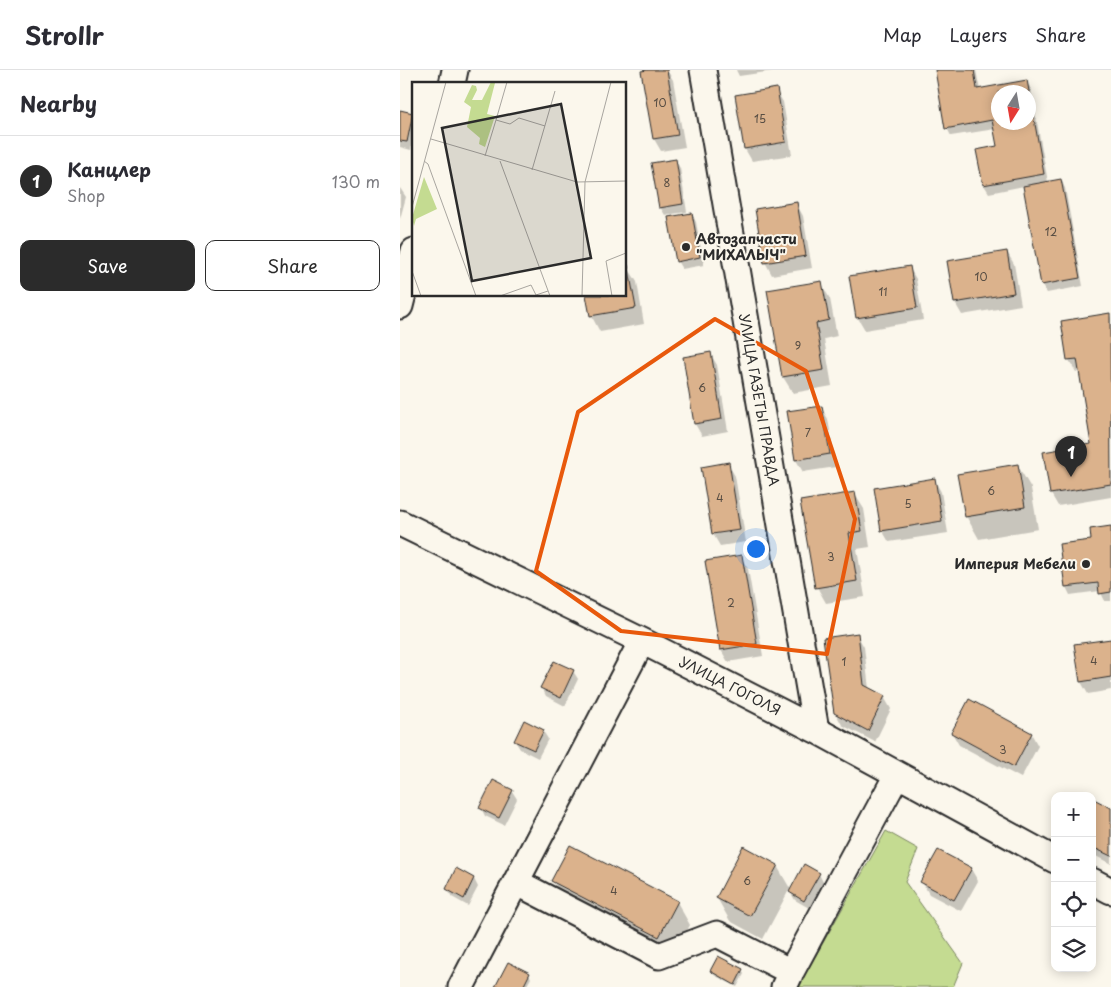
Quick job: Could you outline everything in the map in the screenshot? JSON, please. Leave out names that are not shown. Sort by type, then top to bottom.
[{"type":"street","name":"УЛИЦА ГАЗЕТЫ ПРАВДА","points":[[703,70],[816,730]]},
{"type":"street","points":[[400,306],[412,259]]},
{"type":"street","name":"УЛИЦА ГОГОЛЯ","points":[[400,523],[642,641],[816,730],[1051,858]]},
{"type":"street","points":[[461,987],[642,641]]},
{"type":"street","points":[[516,882],[659,956],[717,934],[788,980],[897,775]]},
{"type":"street","points":[[1094,882],[1111,891]]},
{"type":"highlighted area","points":[[715,319],[806,371],[855,519],[827,654],[621,631],[536,571],[578,412]]},
{"type":"green space","points":[[886,831],[918,849],[905,882],[963,963],[953,987],[798,987]]},
{"type":"building","points":[[667,70],[678,135],[653,139],[641,71]]},
{"type":"building","points":[[935,70],[974,70],[977,89],[991,86],[991,120],[945,129]]},
{"type":"building","points":[[1027,80],[1028,85],[999,85]]},
{"type":"building","points":[[777,88],[786,142],[744,149],[735,95]]},
{"type":"building","points":[[400,110],[412,113],[412,118],[407,142],[400,141]]},
{"type":"building","points":[[994,130],[1036,130],[1044,174],[983,185],[976,150],[997,146]]},
{"type":"building","points":[[676,159],[683,204],[659,208],[651,163]]},
{"type":"building","points":[[1061,179],[1080,278],[1041,285],[1023,186]]},
{"type":"building","points":[[797,202],[806,256],[764,263],[755,209]]},
{"type":"building","points":[[692,213],[700,257],[676,262],[668,217]]},
{"type":"building","points":[[1007,251],[1014,293],[954,303],[947,261]]},
{"type":"building","points":[[626,265],[628,265],[636,308],[590,316],[586,296],[626,296]]},
{"type":"building","points":[[910,266],[917,308],[856,318],[849,276]]},
{"type":"building","points":[[822,281],[829,320],[816,323],[824,370],[782,377],[767,290]]},
{"type":"building","points":[[1110,313],[1111,484],[1050,494],[1043,452],[1091,444],[1077,359],[1067,360],[1061,321]]},
{"type":"building","points":[[711,352],[722,419],[694,424],[683,357]]},
{"type":"building","points":[[822,406],[830,454],[795,460],[787,411]]},
{"type":"building","points":[[729,462],[740,530],[712,534],[701,467]]},
{"type":"building","points":[[1018,464],[1025,507],[965,517],[957,474]]},
{"type":"building","points":[[935,478],[942,521],[881,531],[874,488]]},
{"type":"building","points":[[855,492],[862,531],[849,533],[857,581],[815,588],[800,501]]},
{"type":"building","name":"Империя Мебели","points":[[1111,526],[1111,592],[1099,594],[1098,583],[1065,587],[1059,544],[1091,540],[1090,529]]},
{"type":"building","points":[[742,555],[757,644],[720,650],[705,561]]},
{"type":"building","points":[[858,633],[864,685],[885,696],[868,731],[834,713],[823,638]]},
{"type":"building","points":[[1111,639],[1111,677],[1080,682],[1074,644]]},
{"type":"building","points":[[554,661],[574,670],[561,698],[540,688]]},
{"type":"building","points":[[969,699],[1032,733],[1014,767],[951,733]]},
{"type":"building","points":[[524,720],[544,730],[534,750],[514,741]]},
{"type":"building","points":[[493,780],[513,790],[499,818],[479,808]]},
{"type":"building","points":[[1096,800],[1111,808],[1111,856],[1096,849]]},
{"type":"building","points":[[570,845],[678,901],[659,937],[551,881]]},
{"type":"building","points":[[743,846],[778,865],[750,916],[716,898]]},
{"type":"building","points":[[938,850],[972,868],[954,900],[920,882]]},
{"type":"building","points":[[804,864],[820,873],[804,901],[789,892]]},
{"type":"building","points":[[456,868],[474,878],[464,899],[446,889]]},
{"type":"building","points":[[718,956],[743,969],[735,985],[710,971]]},
{"type":"building","points":[[508,962],[530,973],[523,987],[495,987]]},
{"type":"place","name":"Автозапчасти \"МИХАЛЫЧ\"","points":[[686,247]]},
{"type":"place","name":"Канцлер","points":[[1071,477]]},
{"type":"place","name":"Империя Мебели","points":[[1086,564]]}]
